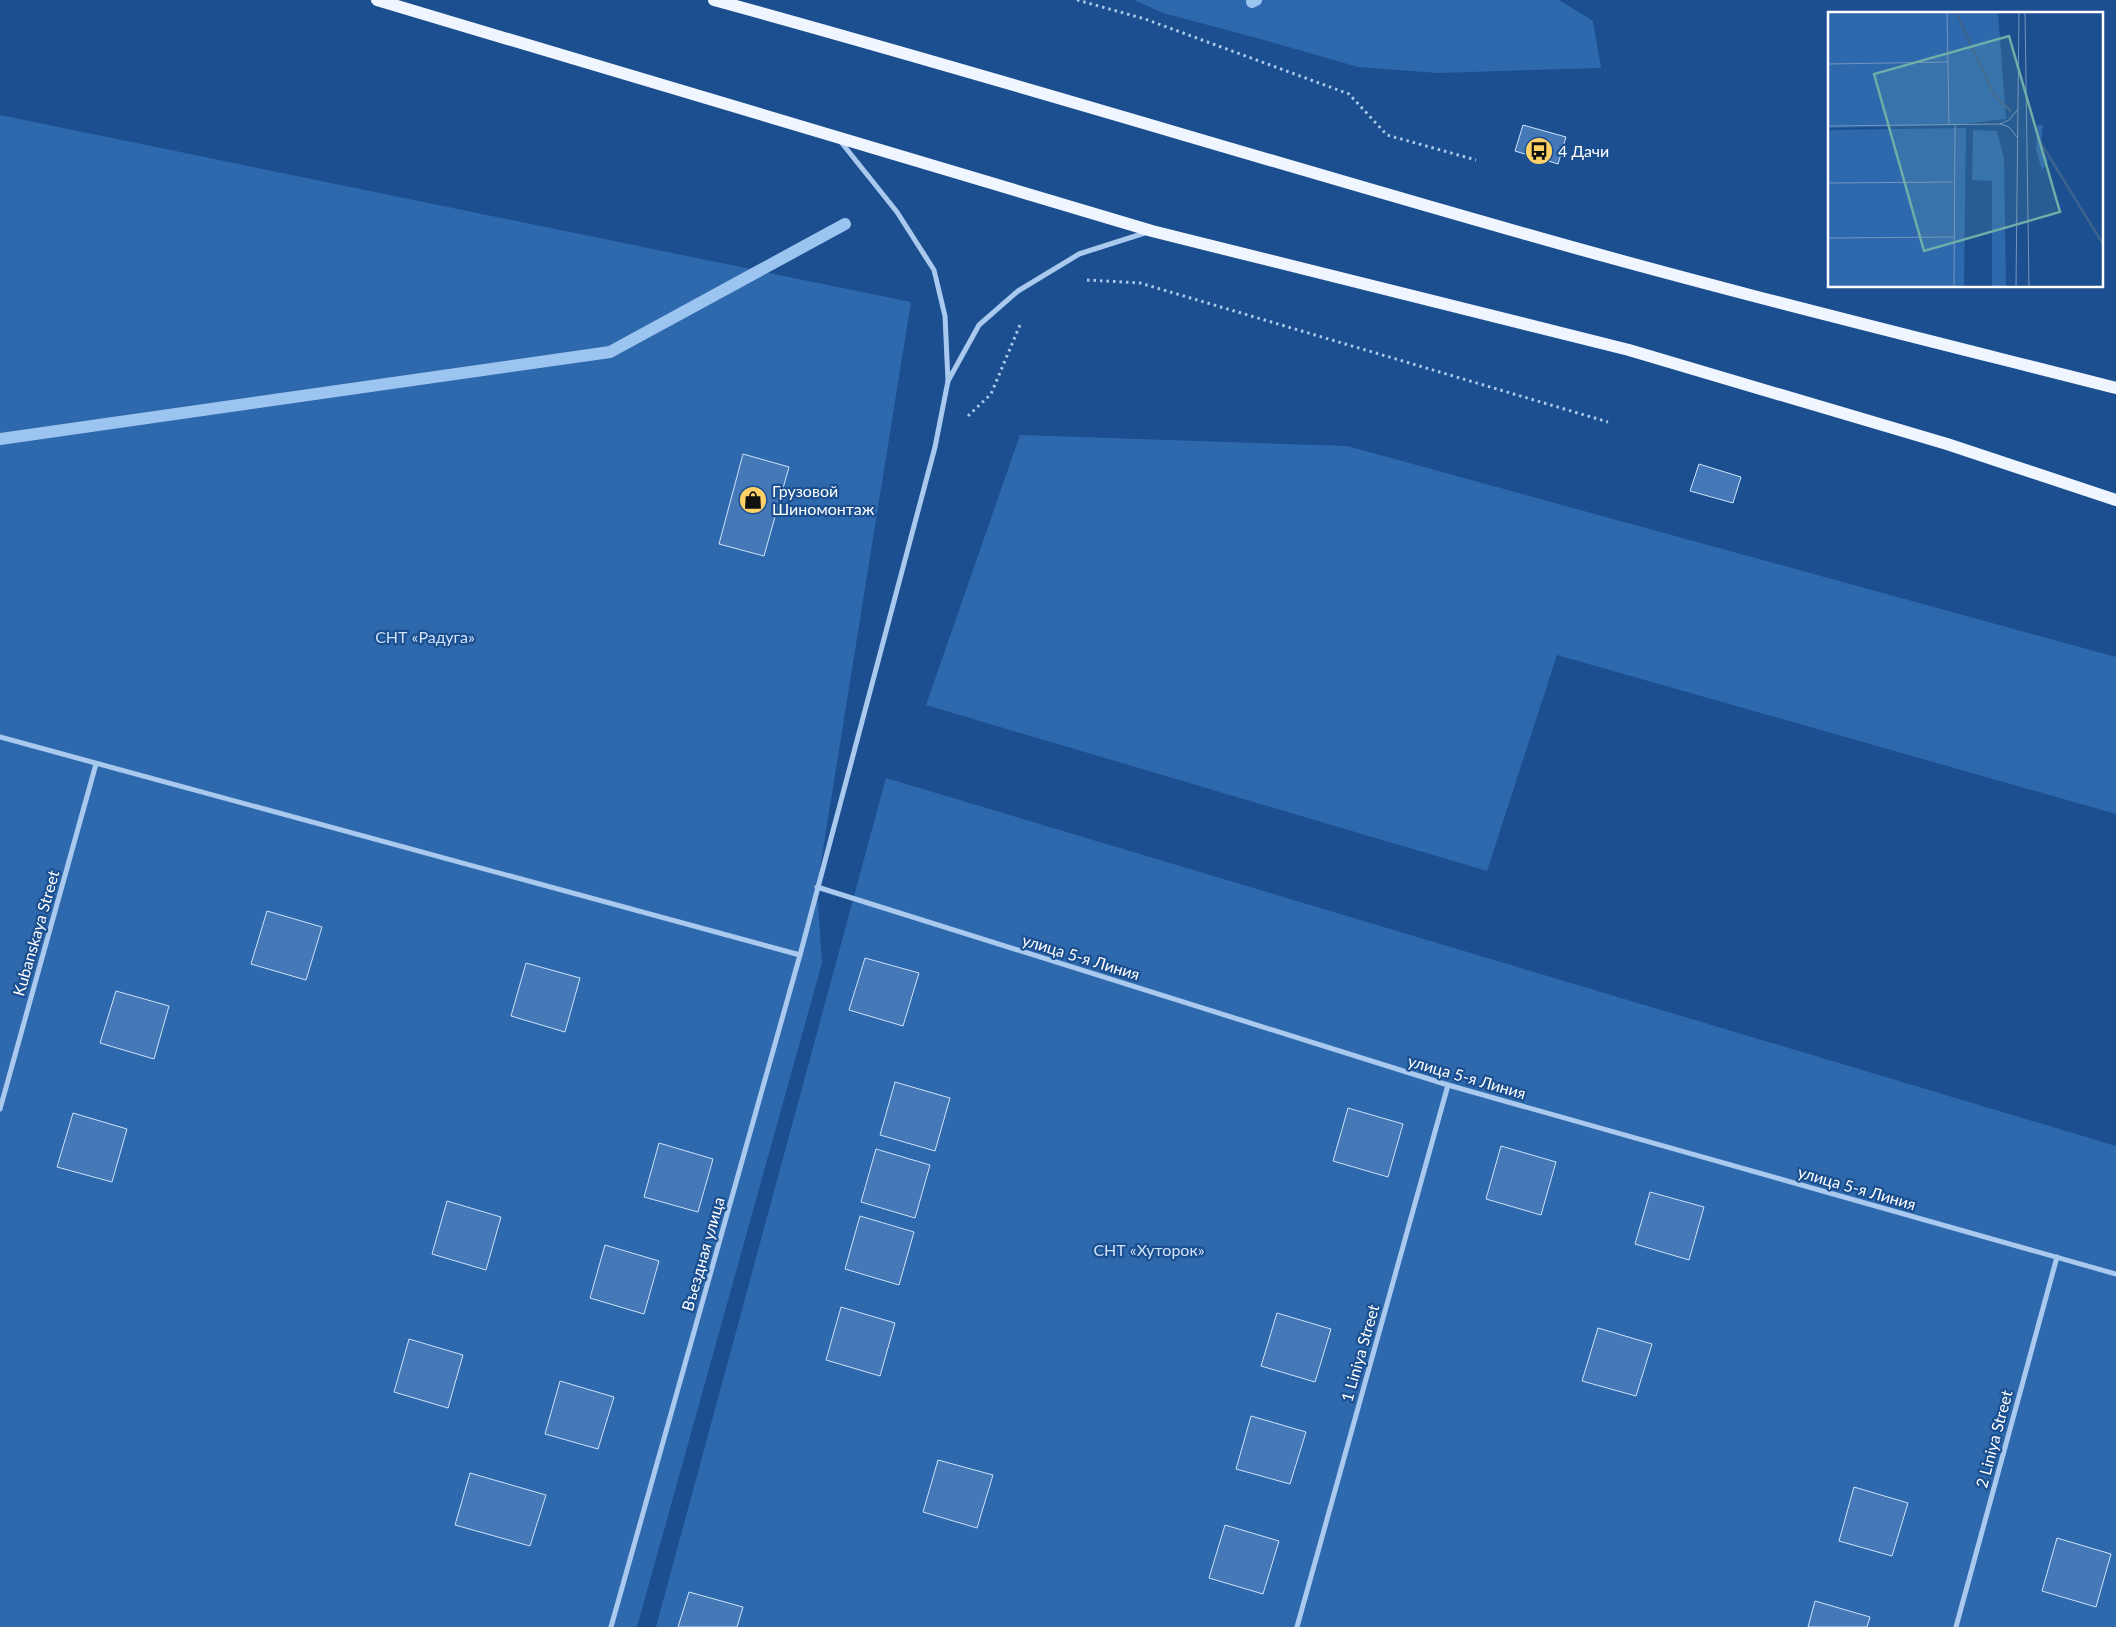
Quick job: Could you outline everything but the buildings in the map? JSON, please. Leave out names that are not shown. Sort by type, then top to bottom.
[{"type":"main road","points":[[377,0],[839,140],[1152,231],[1629,350],[1947,444],[2116,500]]},
{"type":"main road","points":[[714,0],[847,36],[1534,236],[2116,388]]},
{"type":"street","points":[[839,140],[898,212],[934,270],[945,316],[948,381]]},
{"type":"street","points":[[948,381],[979,325],[1018,291],[1079,254],[1152,231]]},
{"type":"street","name":"Въездная улица","points":[[611,1627],[800,955],[935,448],[948,381]]},
{"type":"street","points":[[0,737],[800,955]]},
{"type":"street","name":"Kubanskaya Street","points":[[0,1109],[96,764]]},
{"type":"street","name":"улица 5-я Линия","points":[[817,887],[1448,1085],[2116,1274]]},
{"type":"street","name":"1 Liniya Street","points":[[1297,1627],[1448,1085]]},
{"type":"street","name":"2 Liniya Street","points":[[1956,1627],[2057,1257]]},
{"type":"path","points":[[1077,0],[1145,18],[1349,94],[1387,134],[1476,160]]},
{"type":"path","points":[[1080,280],[1140,283],[1608,422]]},
{"type":"path","points":[[935,448],[991,394],[1020,324]]},
{"type":"green space","points":[[1134,0],[1559,0],[1593,21],[1601,68],[1438,73],[1358,67],[1163,13]]},
{"type":"green space","name":"СНТ «Радуга»","points":[[0,115],[911,302],[817,887],[822,963],[637,1627],[0,1627]]},
{"type":"green space","points":[[1020,435],[1347,446],[2116,657],[2116,814],[1557,655],[1487,871],[926,705]]},
{"type":"green space","name":"СНТ «Хуторок»","points":[[886,778],[2116,1146],[2116,1627],[656,1627]]},
{"type":"waterway","points":[[1252,2],[1256,0]]},
{"type":"waterway","points":[[0,439],[610,352],[845,224]]},
{"type":"place","name":"4 Дачи","points":[[1539,151]]},
{"type":"place","name":"Грузовой Шиномонтаж","points":[[753,500]]}]
